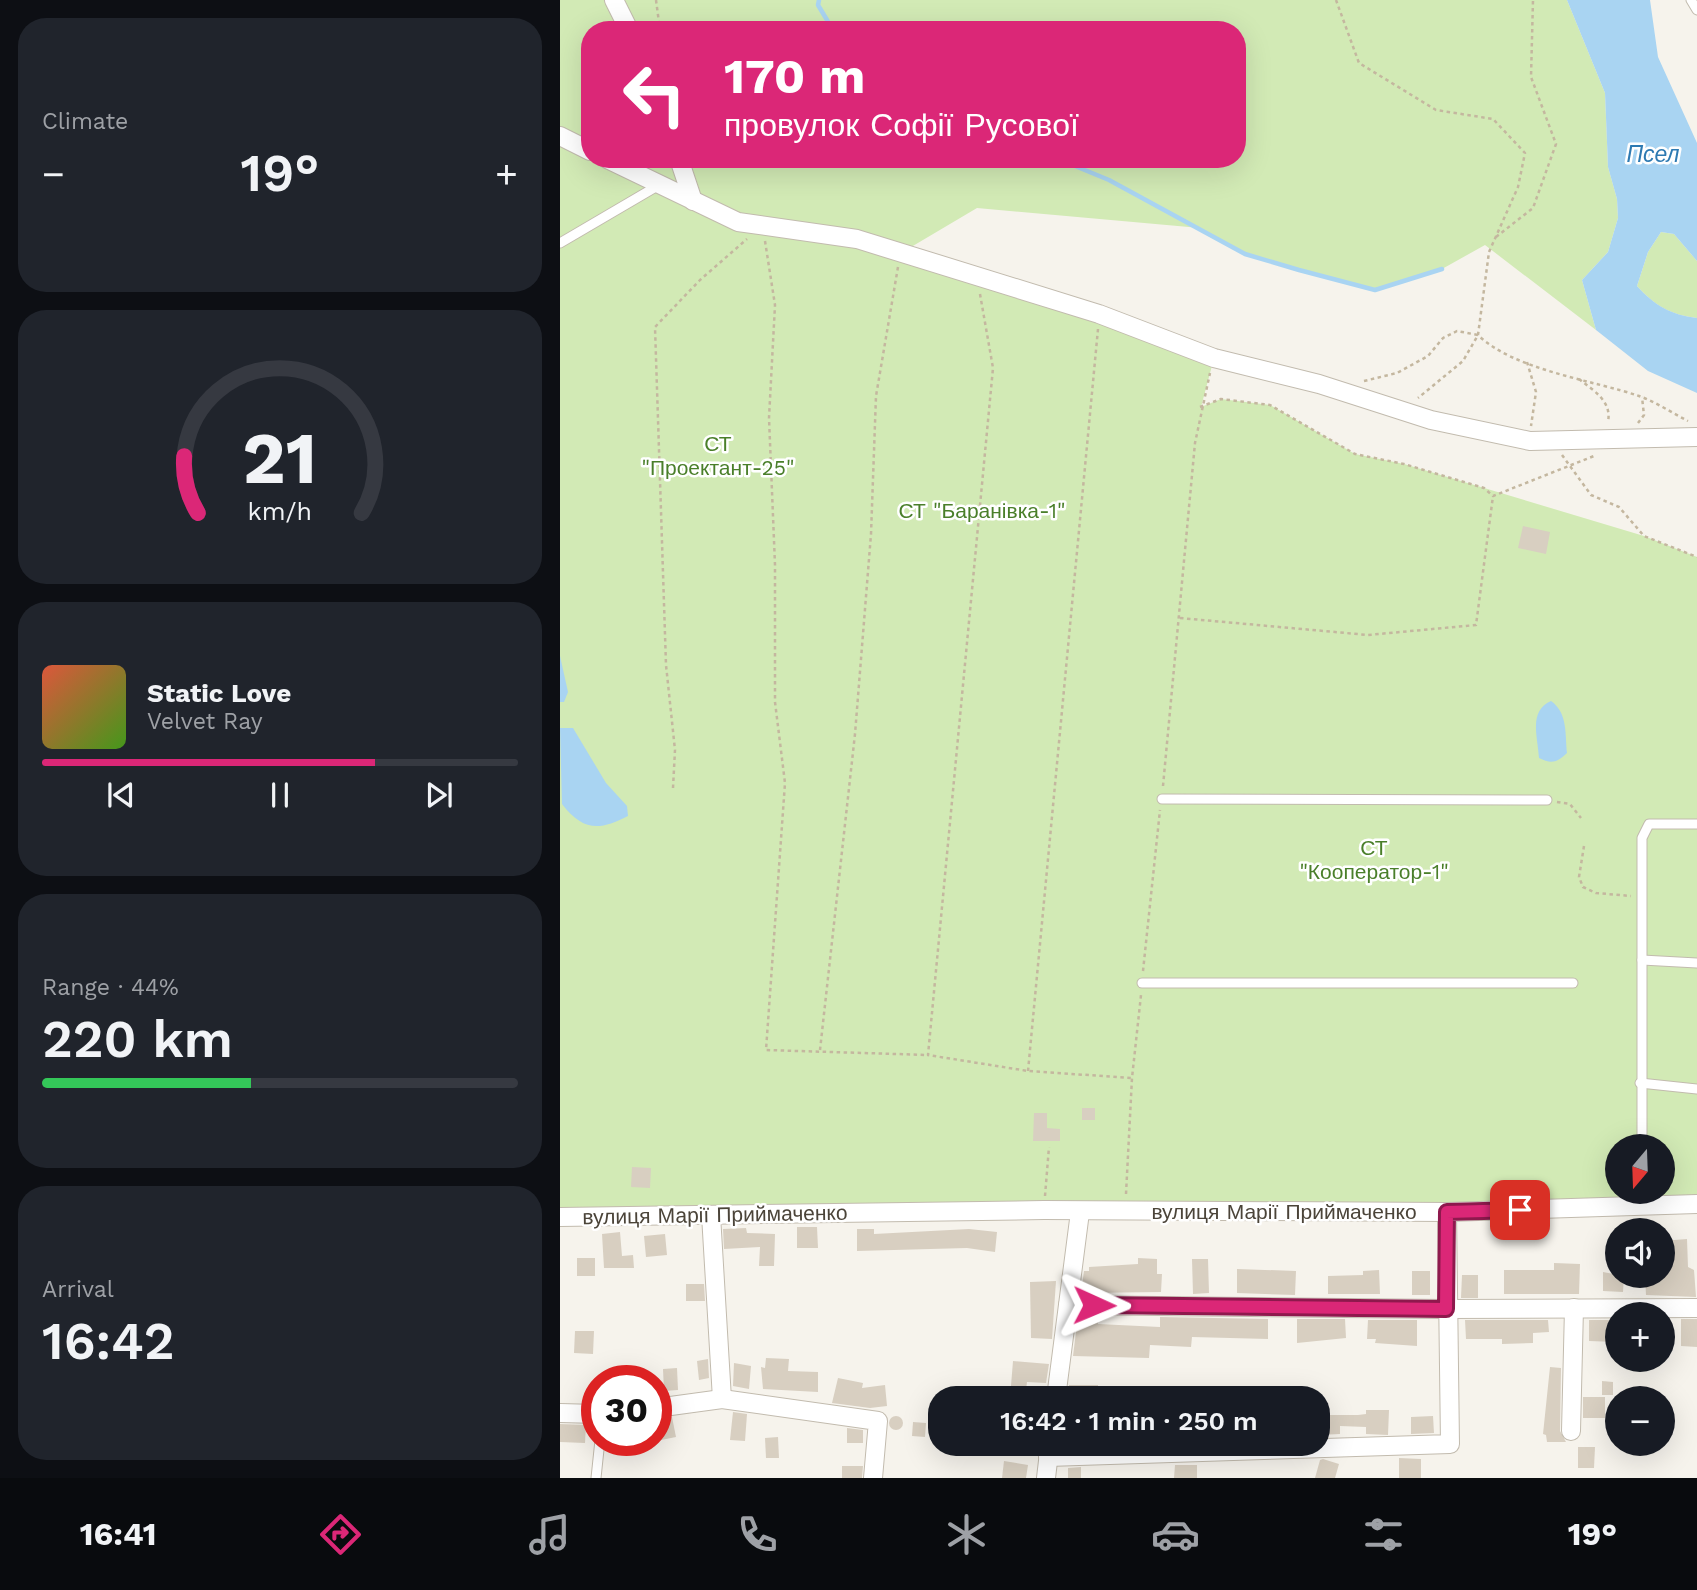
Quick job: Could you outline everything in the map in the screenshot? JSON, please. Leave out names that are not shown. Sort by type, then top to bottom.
[{"type":"street","points":[[614,0],[624,21]]},
{"type":"street","points":[[560,136],[581,146]]},
{"type":"street","points":[[625,168],[738,222],[857,239],[1099,314],[1214,358],[1319,384],[1401,410],[1530,441],[1597,447],[1622,440],[1697,437]]},
{"type":"street","points":[[681,168],[693,201]]},
{"type":"street","name":"вулиця Марії Приймаченко","points":[[560,1217],[1044,1210],[1447,1212],[1605,1201]]},
{"type":"street","name":"вулиця Марії Приймаченко","points":[[1675,1202],[1697,1204]]},
{"type":"street","points":[[1058,1386],[1080,1212]]},
{"type":"street","points":[[1330,1446],[1450,1444],[1446,1309],[1447,1212]]},
{"type":"street","points":[[711,1215],[722,1399]]},
{"type":"street","points":[[1068,1305],[1446,1309],[1697,1308]]},
{"type":"street","points":[[1571,1431],[1574,1308]]},
{"type":"street","points":[[672,1406],[722,1399],[878,1421],[873,1478]]},
{"type":"street","points":[[560,1413],[581,1414]]},
{"type":"street","points":[[1046,1478],[1048,1456]]},
{"type":"lane","points":[[1690,0],[1697,10]]},
{"type":"lane","points":[[560,243],[659,185]]},
{"type":"lane","points":[[1162,799],[1547,800]]},
{"type":"lane","points":[[1642,1134],[1642,838],[1648,824],[1697,824]]},
{"type":"lane","points":[[1642,960],[1697,963]]},
{"type":"lane","points":[[1142,983],[1573,983]]},
{"type":"lane","points":[[1640,1083],[1697,1089]]},
{"type":"lane","points":[[596,1478],[598,1456]]},
{"type":"path","points":[[656,0],[659,21]]},
{"type":"path","points":[[1336,0],[1359,63],[1436,110],[1493,119],[1525,153],[1518,187],[1493,239],[1485,274],[1478,335],[1463,360],[1432,389],[1401,410]]},
{"type":"path","points":[[1493,239],[1533,208],[1556,144],[1531,77],[1533,0]]},
{"type":"path","points":[[673,788],[675,750],[666,665],[655,327],[701,280],[762,226]]},
{"type":"path","points":[[762,226],[775,305],[769,418],[775,565],[775,702],[785,783],[766,1050],[928,1055],[1028,1071],[1132,1078]]},
{"type":"path","points":[[820,1050],[855,734],[871,534],[876,396],[900,253]]},
{"type":"path","points":[[928,1055],[993,368],[977,276]]},
{"type":"path","points":[[1028,1071],[1099,314]]},
{"type":"path","points":[[1356,381],[1397,373],[1428,356],[1443,338],[1457,331],[1478,335],[1489,345],[1527,362],[1642,397],[1697,426]]},
{"type":"path","points":[[1125,1211],[1132,1078],[1180,618],[1195,443],[1200,407],[1214,358]]},
{"type":"path","points":[[1527,362],[1536,392],[1530,441]]},
{"type":"path","points":[[1493,496],[1571,466],[1597,447],[1610,413],[1606,403],[1577,377]]},
{"type":"path","points":[[1622,440],[1644,415],[1642,397]]},
{"type":"path","points":[[1200,407],[1221,399],[1270,405],[1355,454],[1404,464],[1483,488],[1493,496]]},
{"type":"path","points":[[1551,442],[1591,495],[1619,507],[1644,536],[1697,557]]},
{"type":"path","points":[[1180,618],[1368,635],[1476,625],[1493,496]]},
{"type":"path","points":[[1547,800],[1570,804],[1581,818]]},
{"type":"path","points":[[1584,846],[1579,877],[1583,887],[1596,893],[1641,897]]},
{"type":"path","points":[[1044,1210],[1049,1147]]},
{"type":"green space","points":[[560,0],[1567,0],[1605,93],[1608,167],[1617,199],[1618,218],[1608,252],[1582,280],[1596,330],[1485,245],[1442,269],[1375,290],[1245,254],[1200,228],[977,208],[901,253],[1214,358],[1201,407],[1221,399],[1270,405],[1355,454],[1404,464],[1644,536],[1697,557],[1697,1204],[560,1217]]},
{"type":"green space","points":[[1661,232],[1674,234],[1697,261],[1697,318],[1663,308],[1637,286],[1648,252]]},
{"type":"water","name":"Псел","points":[[1567,0],[1650,0],[1658,57],[1697,143],[1697,261],[1674,234],[1661,232],[1648,252],[1637,286],[1664,308],[1697,318],[1697,393],[1648,371],[1596,330],[1582,280],[1608,252],[1618,218],[1617,199],[1608,167],[1605,93]]},
{"type":"water","points":[[560,656],[568,692],[564,702],[560,702]]},
{"type":"water","points":[[1551,701],[1563,718],[1567,753],[1557,761],[1550,762],[1539,758],[1536,725],[1539,711]]},
{"type":"water","points":[[560,728],[573,728],[606,783],[627,806],[628,816],[608,824],[592,826],[577,819],[562,804]]},
{"type":"building","points":[[1523,526],[1550,532],[1546,554],[1518,548]]},
{"type":"building","points":[[1082,1108],[1095,1108],[1095,1120],[1082,1120]]},
{"type":"building","points":[[1034,1113],[1047,1113],[1047,1128],[1060,1129],[1060,1141],[1033,1141]]},
{"type":"building","points":[[632,1167],[651,1168],[650,1188],[631,1187]]},
{"type":"building","points":[[797,1227],[817,1227],[818,1248],[797,1248]]},
{"type":"building","points":[[746,1228],[747,1233],[775,1234],[774,1266],[759,1266],[760,1247],[724,1249],[723,1229]]},
{"type":"building","points":[[857,1229],[874,1229],[874,1234],[969,1229],[997,1232],[995,1252],[967,1248],[857,1251]]},
{"type":"building","points":[[620,1232],[622,1256],[633,1255],[634,1268],[604,1268],[602,1234]]},
{"type":"building","points":[[665,1234],[667,1255],[646,1257],[644,1236]]},
{"type":"building","points":[[1687,1239],[1688,1267],[1694,1270],[1696,1297],[1646,1295],[1646,1288],[1675,1288],[1675,1240]]},
{"type":"building","points":[[577,1258],[595,1258],[595,1276],[577,1276]]},
{"type":"building","points":[[1138,1258],[1157,1259],[1157,1274],[1162,1274],[1161,1292],[1081,1293],[1084,1271],[1089,1271],[1089,1267],[1138,1264]]},
{"type":"building","points":[[1192,1259],[1208,1259],[1209,1293],[1193,1294]]},
{"type":"building","points":[[1554,1263],[1580,1264],[1579,1294],[1504,1294],[1504,1270],[1554,1270]]},
{"type":"building","points":[[1237,1269],[1296,1271],[1295,1295],[1237,1293]]},
{"type":"building","points":[[1379,1270],[1380,1294],[1328,1294],[1328,1276],[1363,1275],[1363,1271]]},
{"type":"building","points":[[1412,1271],[1430,1271],[1430,1295],[1412,1295]]},
{"type":"building","points":[[1603,1272],[1605,1288],[1623,1288],[1623,1292],[1603,1291]]},
{"type":"building","points":[[1462,1275],[1478,1275],[1478,1298],[1461,1298]]},
{"type":"building","points":[[1056,1281],[1052,1339],[1031,1338],[1030,1282]]},
{"type":"building","points":[[686,1284],[704,1284],[705,1301],[686,1301]]},
{"type":"building","points":[[1078,1316],[1098,1317],[1098,1324],[1160,1327],[1160,1317],[1268,1319],[1268,1339],[1192,1337],[1191,1347],[1150,1345],[1149,1358],[1073,1356]]},
{"type":"building","points":[[1297,1319],[1345,1319],[1346,1338],[1297,1343]]},
{"type":"building","points":[[1681,1319],[1697,1319],[1697,1347],[1681,1346]]},
{"type":"building","points":[[1368,1320],[1417,1320],[1417,1346],[1375,1343],[1376,1339],[1367,1339]]},
{"type":"building","points":[[1465,1320],[1548,1320],[1549,1332],[1533,1333],[1533,1343],[1502,1344],[1502,1339],[1466,1339]]},
{"type":"building","points":[[1589,1320],[1605,1320],[1605,1342],[1589,1341]]},
{"type":"building","points":[[575,1331],[594,1331],[593,1354],[574,1353]]},
{"type":"building","points":[[766,1358],[789,1359],[788,1371],[818,1372],[818,1392],[763,1389],[761,1367],[765,1368]]},
{"type":"building","points":[[708,1359],[709,1378],[699,1380],[697,1361]]},
{"type":"building","points":[[1013,1361],[1049,1364],[1046,1383],[1027,1382],[1026,1386],[1011,1386]]},
{"type":"building","points":[[734,1363],[751,1366],[749,1389],[733,1386]]},
{"type":"building","points":[[1550,1367],[1561,1368],[1560,1431],[1566,1442],[1547,1442],[1546,1435],[1543,1434]]},
{"type":"building","points":[[672,1368],[677,1368],[678,1390],[672,1390]]},
{"type":"building","points":[[838,1378],[863,1383],[862,1388],[885,1385],[887,1406],[870,1408],[832,1403]]},
{"type":"building","points":[[1602,1381],[1613,1382],[1613,1386],[1605,1386],[1605,1395],[1602,1395]]},
{"type":"building","points":[[1583,1397],[1605,1397],[1605,1418],[1583,1418]]},
{"type":"building","points":[[1366,1410],[1389,1410],[1388,1435],[1366,1434],[1366,1427],[1340,1426],[1340,1434],[1330,1434],[1330,1415],[1366,1414]]},
{"type":"building","points":[[733,1412],[747,1414],[745,1441],[730,1440]]},
{"type":"building","points":[[893,1416],[899,1416],[903,1423],[899,1430],[893,1430],[889,1426],[889,1420]]},
{"type":"building","points":[[1433,1416],[1434,1433],[1411,1434],[1411,1417]]},
{"type":"building","points":[[672,1417],[676,1437],[672,1438]]},
{"type":"building","points":[[913,1422],[926,1423],[925,1437],[912,1436]]},
{"type":"building","points":[[560,1424],[581,1425],[581,1443],[560,1442]]},
{"type":"building","points":[[847,1428],[863,1430],[863,1443],[847,1443]]},
{"type":"building","points":[[778,1437],[779,1458],[766,1458],[765,1438]]},
{"type":"building","points":[[1578,1447],[1595,1447],[1594,1468],[1578,1468]]},
{"type":"building","points":[[1399,1458],[1421,1459],[1421,1478],[1399,1478]]},
{"type":"building","points":[[1320,1460],[1339,1464],[1335,1478],[1315,1478]]},
{"type":"building","points":[[1004,1461],[1028,1465],[1026,1478],[1002,1478]]},
{"type":"building","points":[[1175,1465],[1197,1465],[1197,1478],[1174,1478]]},
{"type":"building","points":[[842,1466],[863,1466],[862,1478],[842,1478]]},
{"type":"building","points":[[1081,1467],[1081,1478],[1068,1478],[1068,1468]]},
{"type":"waterway","points":[[819,0],[818,5],[828,21]]},
{"type":"waterway","points":[[1080,168],[1109,180],[1245,254],[1299,270],[1375,290],[1442,269]]},
{"type":"route","points":[[1094,1305],[1446,1309],[1447,1212],[1520,1210]]},
{"type":"park label","name":"СТ \"Проектант-25\"","points":[[718,456]]},
{"type":"park label","name":"СТ \"Баранівка-1\"","points":[[982,511]]},
{"type":"park label","name":"СТ \"Кооператор-1\"","points":[[1374,860]]}]
